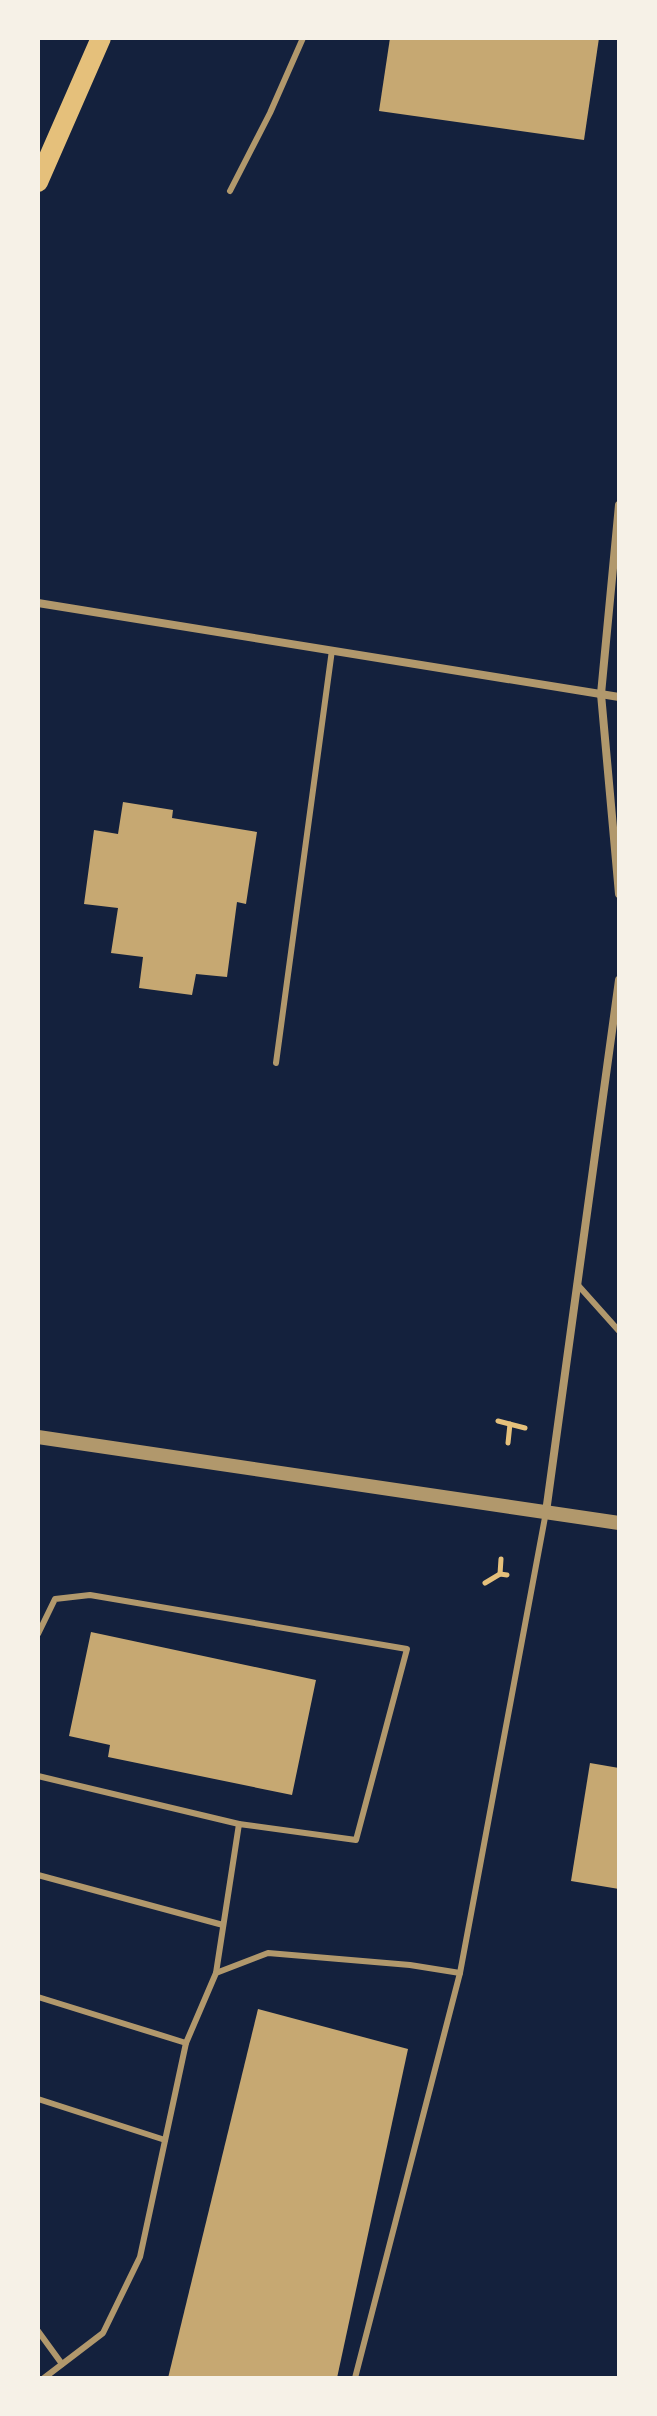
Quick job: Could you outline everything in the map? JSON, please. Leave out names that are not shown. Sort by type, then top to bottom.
[{"type":"main road","points":[[38,182],[101,38]]},
{"type":"street","points":[[619,505],[601,694],[619,894]]},
{"type":"street","points":[[38,603],[619,697]]},
{"type":"street","points":[[546,1512],[619,980]]},
{"type":"street","points":[[38,1437],[619,1523]]},
{"type":"lane","points":[[230,191],[270,113],[303,38]]},
{"type":"lane","points":[[276,1063],[332,650]]},
{"type":"lane","points":[[577,1284],[619,1331]]},
{"type":"lane","points":[[355,2378],[460,1973],[546,1512]]},
{"type":"lane","points":[[38,1634],[55,1599],[90,1595],[407,1649],[356,1840],[239,1824],[38,1776]]},
{"type":"lane","points":[[44,2378],[103,2333],[140,2257],[186,2043],[216,1973],[239,1824]]},
{"type":"lane","points":[[38,1875],[223,1925]]},
{"type":"lane","points":[[216,1973],[268,1953],[410,1965],[460,1973]]},
{"type":"lane","points":[[38,1997],[186,2043]]},
{"type":"lane","points":[[38,2099],[165,2140]]},
{"type":"lane","points":[[38,2331],[62,2364]]},
{"type":"path","points":[[498,1421],[525,1428]]},
{"type":"path","points":[[508,1443],[510,1424]]},
{"type":"path","points":[[485,1583],[503,1574],[501,1559]]},
{"type":"building","points":[[390,38],[599,38],[584,140],[379,111]]},
{"type":"building","points":[[123,802],[173,810],[172,818],[257,832],[246,904],[237,902],[227,977],[196,974],[192,995],[139,988],[143,957],[111,953],[118,908],[84,904],[94,830],[118,834]]},
{"type":"building","points":[[91,1632],[316,1680],[292,1795],[108,1757],[110,1745],[69,1736]]},
{"type":"building","points":[[590,1763],[619,1768],[619,1889],[571,1881]]},
{"type":"building","points":[[258,2009],[408,2049],[337,2378],[168,2378]]}]
